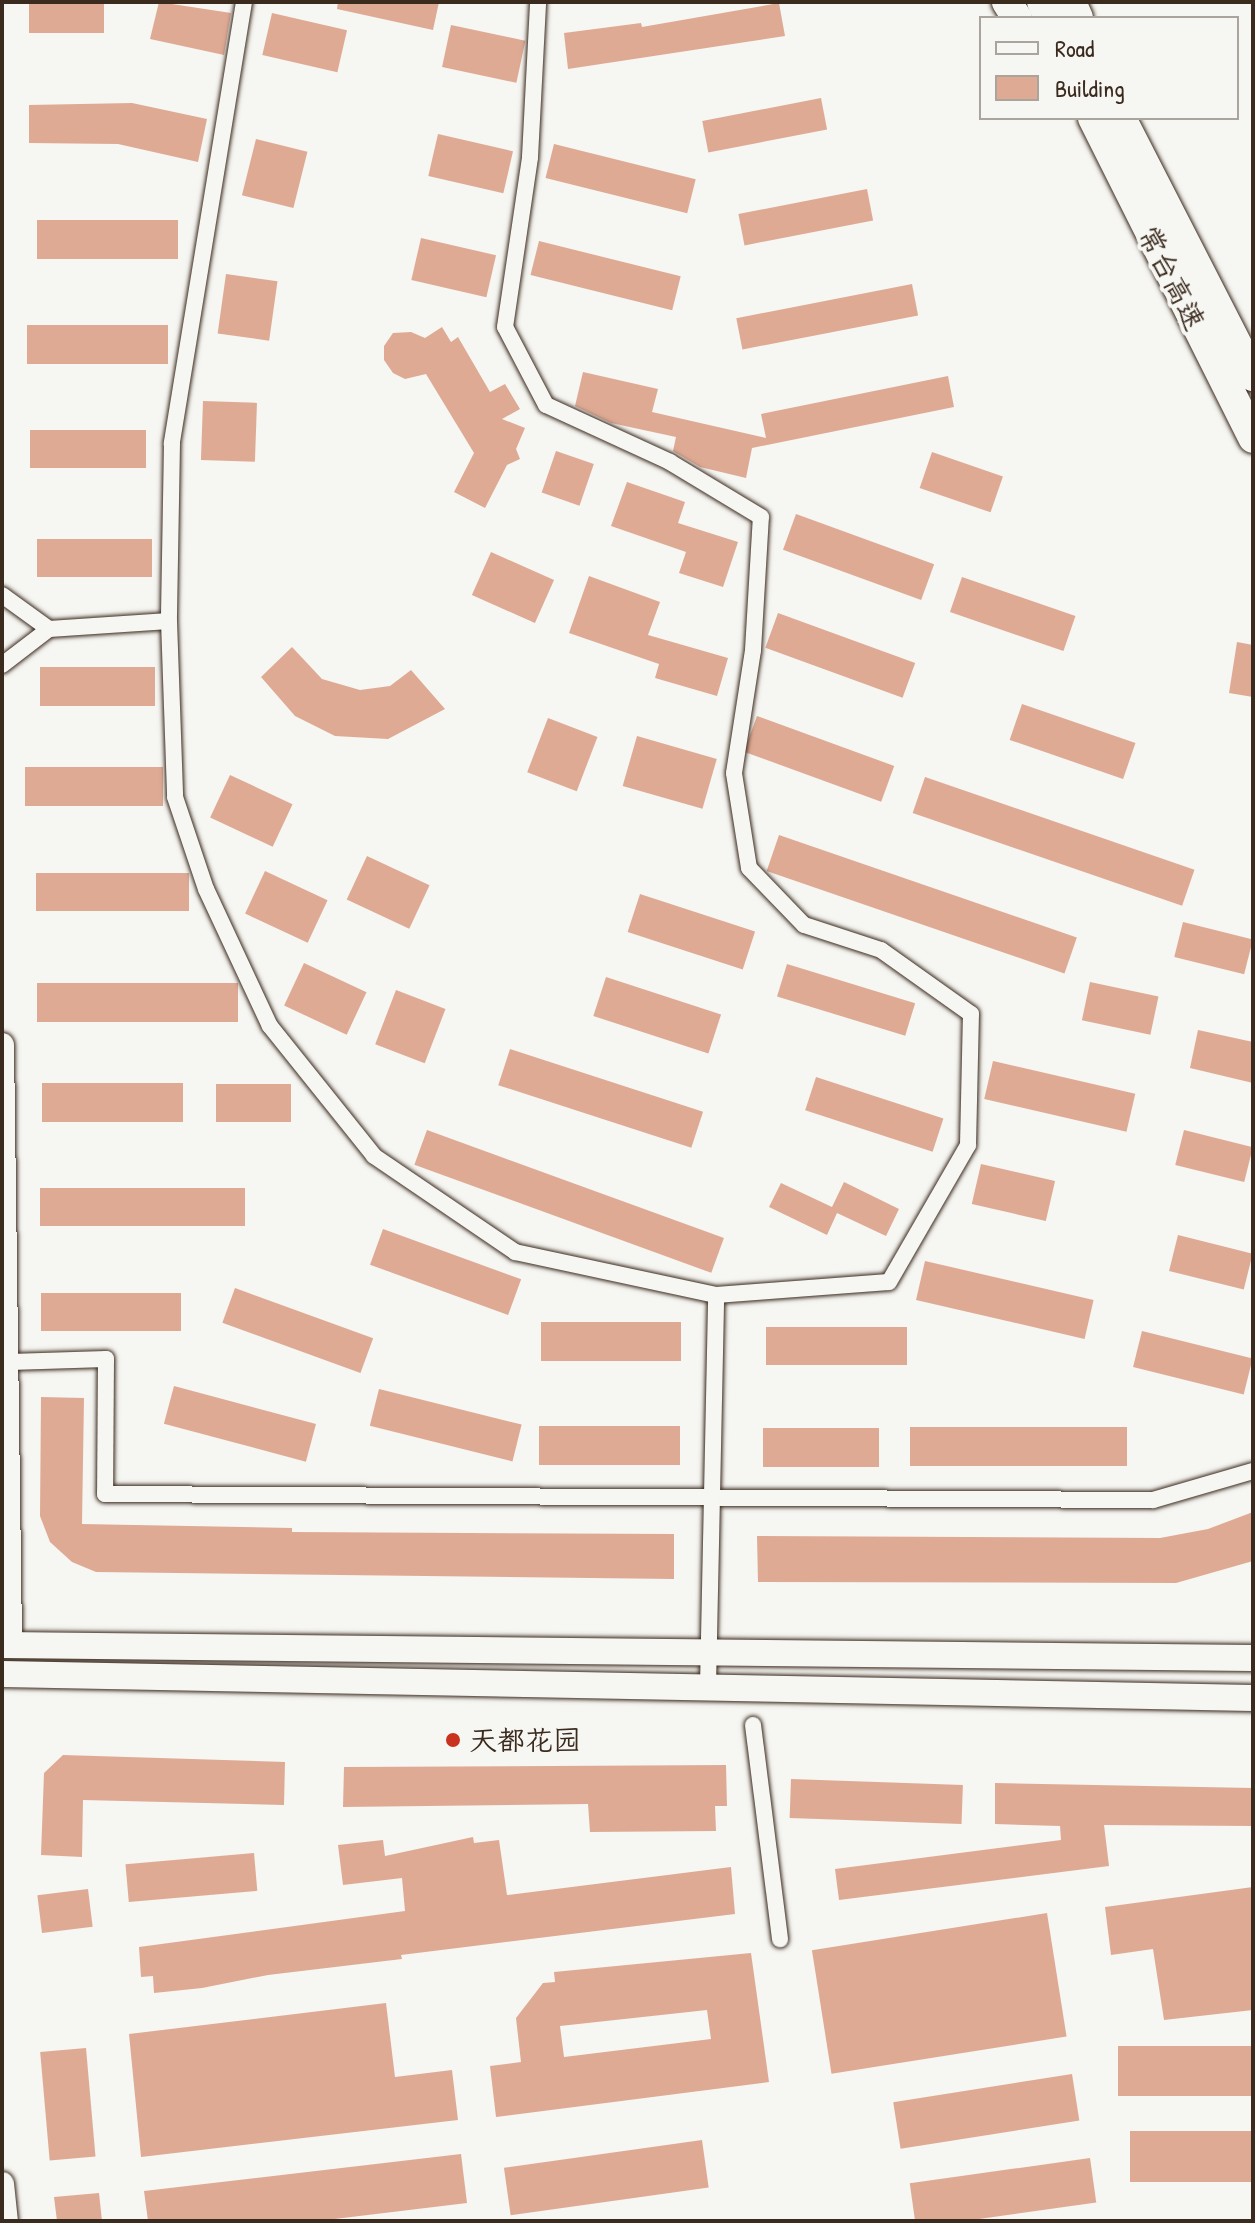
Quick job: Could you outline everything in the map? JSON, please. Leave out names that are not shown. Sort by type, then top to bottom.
[{"type":"highway","points":[[1085,120],[1109,155]]},
{"type":"highway","name":"常台高速","points":[[1094,120],[1253,438]]},
{"type":"highway","name":"常台高速","points":[[1122,120],[1253,376]]},
{"type":"main road","points":[[6,1644],[1253,1658]]},
{"type":"main road","points":[[2,1674],[1253,1698]]},
{"type":"street","points":[[244,2],[172,443],[169,621],[175,797],[206,889],[270,1026],[374,1156],[515,1252],[716,1295],[889,1282],[968,1145],[971,1014],[881,950],[804,925],[749,868],[734,773],[753,650],[761,517],[670,462],[546,405],[505,327],[530,157],[538,2]]},
{"type":"street","points":[[2,595],[49,629]]},
{"type":"street","points":[[2,665],[49,629],[169,621]]},
{"type":"street","points":[[2,1045],[10,1362],[6,1644]]},
{"type":"street","points":[[708,1686],[716,1295]]},
{"type":"street","points":[[10,1362],[106,1359],[105,1494],[711,1501],[1153,1500],[1253,1471]]},
{"type":"street","points":[[753,1725],[780,1939]]},
{"type":"street","points":[[2,2184],[6,2221]]},
{"type":"building","points":[[29,2],[104,2],[104,33],[29,33]]},
{"type":"building","points":[[159,2],[231,13],[224,55],[150,39]]},
{"type":"building","points":[[338,2],[439,2],[433,30],[337,9]]},
{"type":"building","points":[[779,3],[785,36],[568,69],[564,33],[641,23],[642,27]]},
{"type":"building","points":[[272,13],[347,30],[337,72],[262,55]]},
{"type":"building","points":[[451,25],[525,41],[516,83],[442,67]]},
{"type":"building","points":[[821,98],[827,129],[708,152],[702,121]]},
{"type":"building","points":[[132,103],[207,119],[198,162],[118,144],[29,143],[29,105]]},
{"type":"building","points":[[438,134],[513,151],[503,193],[428,176]]},
{"type":"building","points":[[256,139],[307,152],[293,208],[242,195]]},
{"type":"building","points":[[554,144],[696,179],[687,213],[546,178]]},
{"type":"building","points":[[867,189],[873,220],[745,245],[738,214]]},
{"type":"building","points":[[37,220],[178,220],[178,259],[37,259]]},
{"type":"building","points":[[421,238],[496,255],[486,297],[411,280]]},
{"type":"building","points":[[539,241],[681,276],[672,310],[531,275]]},
{"type":"building","points":[[226,274],[277,281],[269,341],[218,333]]},
{"type":"building","points":[[912,284],[918,315],[742,350],[736,318]]},
{"type":"building","points":[[27,325],[168,325],[168,364],[27,364]]},
{"type":"building","points":[[442,327],[451,342],[458,337],[490,392],[505,384],[520,409],[502,419],[525,428],[516,449],[520,459],[507,465],[485,508],[454,492],[474,453],[426,374],[405,379],[393,373],[384,360],[384,346],[393,333],[411,332],[425,338]]},
{"type":"building","points":[[583,372],[658,389],[652,412],[766,438],[761,414],[948,376],[954,407],[752,448],[746,478],[700,467],[673,451],[676,437],[611,423],[575,406]]},
{"type":"building","points":[[203,401],[257,403],[255,462],[201,460]]},
{"type":"building","points":[[30,430],[146,430],[146,468],[30,468]]},
{"type":"building","points":[[556,451],[594,464],[579,506],[542,493]]},
{"type":"building","points":[[932,452],[1003,476],[991,512],[920,488]]},
{"type":"building","points":[[627,482],[685,502],[678,523],[738,542],[723,587],[679,573],[686,552],[611,526]]},
{"type":"building","points":[[796,514],[934,564],[921,600],[783,550]]},
{"type":"building","points":[[37,539],[152,539],[152,577],[37,577]]},
{"type":"building","points":[[491,552],[554,580],[535,623],[472,595]]},
{"type":"building","points":[[589,576],[660,602],[648,635],[728,658],[717,696],[655,678],[659,664],[569,633]]},
{"type":"building","points":[[962,577],[1075,616],[1063,651],[950,612]]},
{"type":"building","points":[[778,613],[915,663],[903,698],[765,648]]},
{"type":"building","points":[[1237,642],[1253,645],[1253,697],[1229,693]]},
{"type":"building","points":[[292,647],[322,679],[360,690],[390,686],[411,670],[445,709],[388,739],[335,736],[295,716],[261,677]]},
{"type":"building","points":[[40,667],[155,667],[155,706],[40,706]]},
{"type":"building","points":[[1022,704],[1135,743],[1123,779],[1010,740]]},
{"type":"building","points":[[757,716],[894,766],[881,802],[744,752]]},
{"type":"building","points":[[548,718],[597,737],[577,791],[527,772]]},
{"type":"building","points":[[637,736],[717,759],[702,809],[623,786]]},
{"type":"building","points":[[25,767],[163,767],[163,806],[25,806]]},
{"type":"building","points":[[230,775],[293,804],[273,847],[210,818]]},
{"type":"building","points":[[925,777],[1194,870],[1182,906],[913,813]]},
{"type":"building","points":[[779,835],[1077,938],[1064,973],[767,871]]},
{"type":"building","points":[[367,856],[430,885],[409,929],[347,900]]},
{"type":"building","points":[[265,871],[328,900],[308,943],[245,914]]},
{"type":"building","points":[[36,873],[189,873],[189,911],[36,911]]},
{"type":"building","points":[[640,894],[755,931],[743,969],[628,932]]},
{"type":"building","points":[[1183,922],[1253,939],[1244,974],[1174,957]]},
{"type":"building","points":[[304,963],[367,992],[347,1035],[284,1006]]},
{"type":"building","points":[[787,964],[915,1003],[905,1036],[777,997]]},
{"type":"building","points":[[606,977],[721,1014],[708,1053],[593,1016]]},
{"type":"building","points":[[1090,982],[1158,997],[1150,1035],[1082,1020]]},
{"type":"building","points":[[37,983],[238,983],[238,1022],[37,1022]]},
{"type":"building","points":[[396,990],[445,1009],[425,1063],[375,1044]]},
{"type":"building","points":[[1198,1030],[1253,1042],[1253,1083],[1190,1068]]},
{"type":"building","points":[[510,1049],[703,1112],[691,1148],[498,1085]]},
{"type":"building","points":[[993,1061],[1135,1094],[1126,1132],[984,1099]]},
{"type":"building","points":[[816,1077],[943,1118],[933,1152],[805,1110]]},
{"type":"building","points":[[42,1083],[183,1083],[183,1122],[42,1122]]},
{"type":"building","points":[[216,1084],[291,1084],[291,1122],[216,1122]]},
{"type":"building","points":[[427,1130],[724,1238],[711,1273],[414,1165]]},
{"type":"building","points":[[1184,1130],[1253,1147],[1244,1182],[1175,1165]]},
{"type":"building","points":[[981,1164],[1055,1181],[1046,1221],[972,1204]]},
{"type":"building","points":[[844,1182],[899,1209],[886,1236],[837,1213],[827,1235],[769,1207],[781,1183],[832,1207]]},
{"type":"building","points":[[40,1188],[245,1188],[245,1226],[40,1226]]},
{"type":"building","points":[[383,1229],[521,1279],[508,1315],[370,1265]]},
{"type":"building","points":[[1178,1235],[1253,1254],[1244,1290],[1169,1271]]},
{"type":"building","points":[[925,1261],[1094,1300],[1085,1339],[916,1300]]},
{"type":"building","points":[[235,1288],[373,1338],[360,1373],[222,1323]]},
{"type":"building","points":[[41,1293],[181,1293],[181,1331],[41,1331]]},
{"type":"building","points":[[541,1322],[681,1322],[681,1361],[541,1361]]},
{"type":"building","points":[[766,1327],[907,1327],[907,1365],[766,1365]]},
{"type":"building","points":[[1142,1331],[1253,1359],[1244,1394],[1133,1367]]},
{"type":"building","points":[[174,1386],[316,1424],[306,1462],[164,1424]]},
{"type":"building","points":[[379,1389],[522,1425],[512,1461],[370,1426]]},
{"type":"building","points":[[41,1397],[84,1398],[82,1524],[292,1528],[292,1532],[674,1534],[674,1579],[96,1572],[72,1562],[50,1542],[40,1516]]},
{"type":"building","points":[[539,1426],[680,1426],[680,1465],[539,1465]]},
{"type":"building","points":[[910,1427],[1127,1427],[1127,1466],[910,1466]]},
{"type":"building","points":[[763,1428],[879,1428],[879,1467],[763,1467]]},
{"type":"building","points":[[1253,1512],[1253,1561],[1176,1583],[758,1582],[757,1536],[1160,1538],[1208,1529]]},
{"type":"building","points":[[63,1755],[285,1762],[284,1805],[83,1800],[82,1857],[41,1855],[44,1773]]},
{"type":"building","points":[[726,1765],[727,1806],[715,1806],[716,1831],[590,1832],[588,1804],[343,1807],[344,1767]]},
{"type":"building","points":[[791,1779],[963,1785],[962,1824],[790,1818]]},
{"type":"building","points":[[995,1783],[1253,1788],[1253,1826],[1104,1825],[1109,1866],[839,1900],[835,1869],[1061,1840],[1060,1826],[995,1824]]},
{"type":"building","points":[[473,1837],[474,1843],[499,1840],[507,1895],[731,1867],[735,1914],[401,1955],[402,1959],[268,1975],[202,1988],[154,1993],[153,1976],[141,1977],[139,1947],[405,1911],[402,1878],[343,1885],[338,1845],[383,1840],[385,1856]]},
{"type":"building","points":[[254,1853],[257,1891],[129,1902],[125,1864]]},
{"type":"building","points":[[1253,1887],[1253,2010],[1164,2020],[1153,1949],[1111,1955],[1105,1907]]},
{"type":"building","points":[[88,1889],[93,1927],[42,1933],[37,1895]]},
{"type":"building","points":[[1047,1913],[1067,2036],[831,2074],[812,1950]]},
{"type":"building","points":[[751,1953],[769,2082],[496,2117],[490,2066],[521,2062],[516,2018],[543,1983],[555,1982],[554,1972]],"holes":[[[707,2010],[711,2039],[564,2057],[560,2026]]]},
{"type":"building","points":[[386,2003],[395,2077],[452,2070],[458,2120],[141,2157],[129,2034]]},
{"type":"building","points":[[1118,2046],[1253,2046],[1253,2096],[1118,2096]]},
{"type":"building","points":[[86,2048],[95,2157],[50,2161],[40,2052]]},
{"type":"building","points":[[1072,2074],[1079,2120],[901,2149],[893,2102]]},
{"type":"building","points":[[1130,2131],[1253,2131],[1253,2182],[1130,2182]]},
{"type":"building","points":[[702,2140],[709,2188],[511,2215],[504,2168]]},
{"type":"building","points":[[461,2154],[467,2203],[318,2221],[148,2221],[144,2191]]},
{"type":"building","points":[[1090,2158],[1096,2203],[965,2221],[915,2221],[910,2183]]},
{"type":"building","points":[[99,2193],[102,2221],[57,2221],[54,2197]]},
{"type":"place","name":"天都花园","points":[[453,1740]]}]
